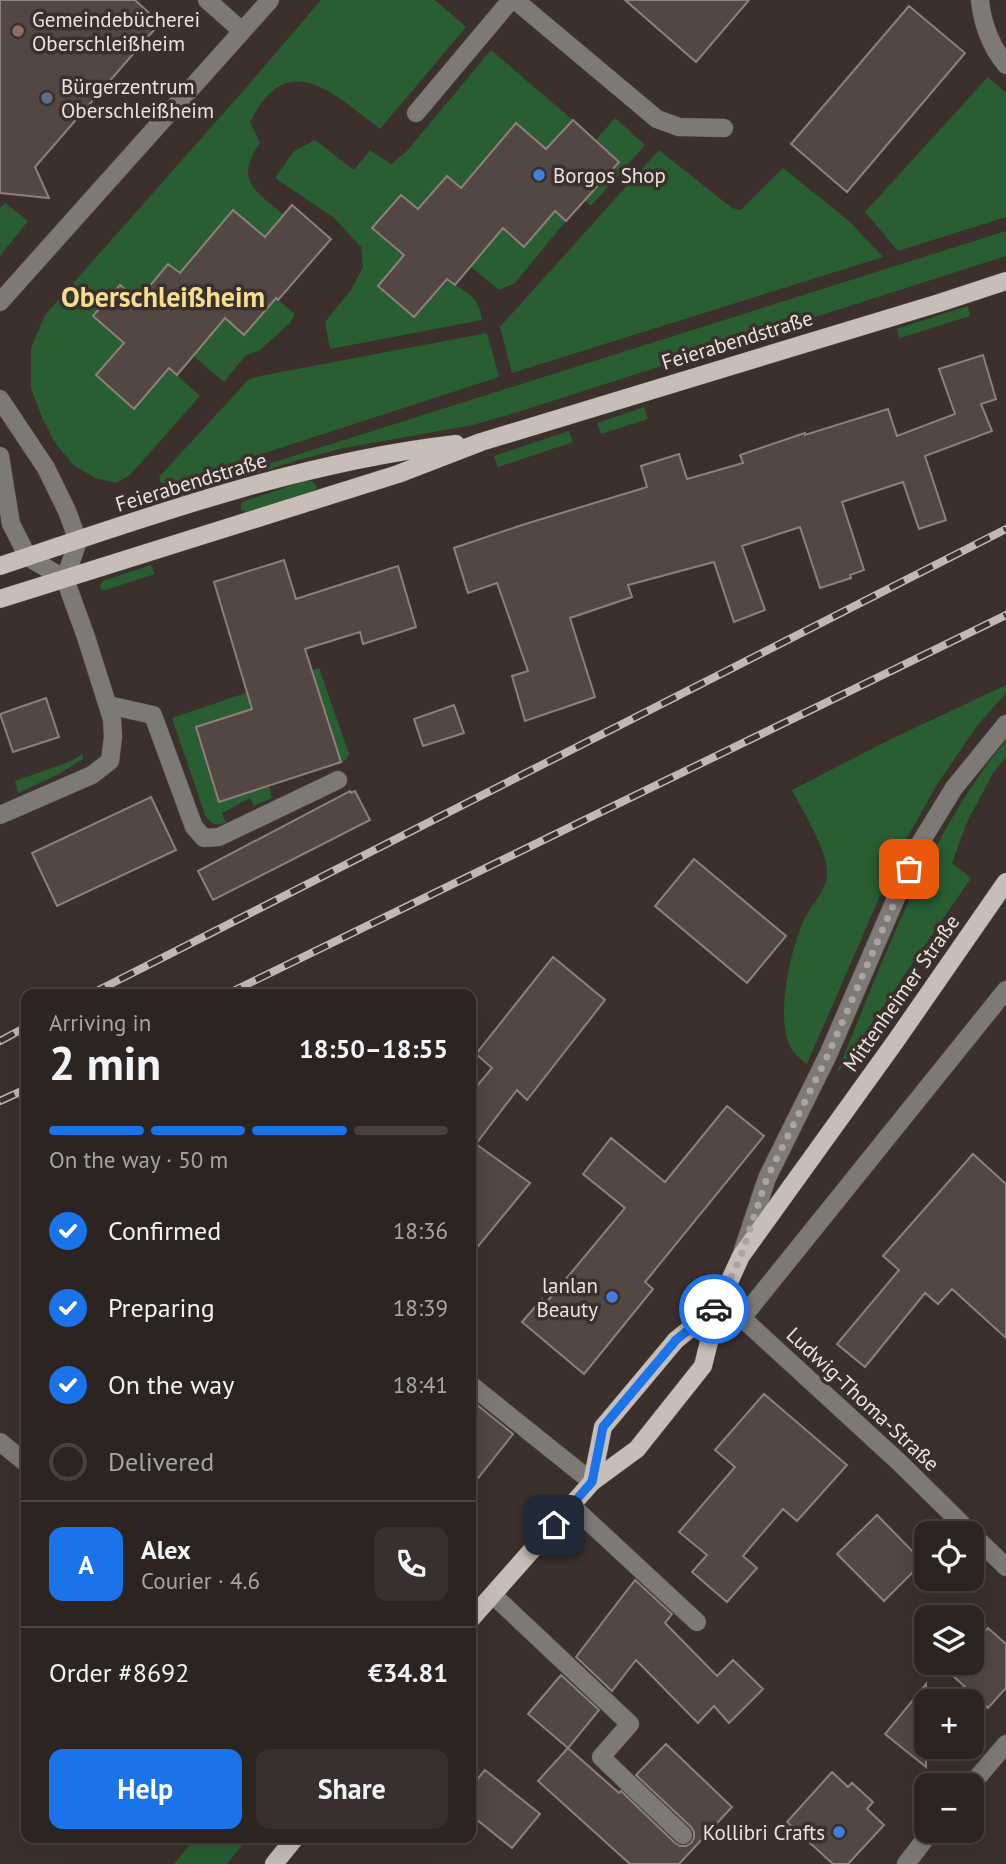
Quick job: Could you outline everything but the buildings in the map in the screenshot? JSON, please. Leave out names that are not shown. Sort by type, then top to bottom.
[{"type":"main road","name":"Feierabendstraße","points":[[0,600],[398,474],[481,442],[1006,281]]},
{"type":"main road","name":"Feierabendstraße","points":[[0,566],[173,509],[334,465],[416,449],[481,442]]},
{"type":"main road","name":"Mittenheimer Straße","points":[[476,1614],[592,1482],[637,1449],[702,1366],[718,1306],[741,1256],[1006,882]]},
{"type":"main road","name":"Mittenheimer Straße","points":[[592,1482],[603,1427],[676,1340],[718,1306]]},
{"type":"main road","points":[[274,1864],[291,1843]]},
{"type":"street","points":[[207,0],[242,31]]},
{"type":"street","points":[[0,302],[270,0]]},
{"type":"street","points":[[416,113],[513,0],[657,119],[679,127],[724,128]]},
{"type":"street","points":[[979,0],[981,13],[996,52],[1006,65]]},
{"type":"street","points":[[0,399],[46,468],[78,541],[65,579],[108,705],[113,737],[110,761],[92,775],[0,815]]},
{"type":"street","points":[[0,456],[11,524],[28,557],[65,579]]},
{"type":"street","points":[[108,705],[153,715],[194,827],[204,838],[219,837],[338,780]]},
{"type":"street","points":[[741,1256],[767,1178],[828,1055],[919,845],[954,788],[1006,724]]},
{"type":"street","points":[[741,1318],[1006,990]]},
{"type":"street","name":"Ludwig-Thoma-Straße","points":[[718,1306],[741,1318],[900,1463],[959,1521]]},
{"type":"street","points":[[476,1389],[592,1482]]},
{"type":"street","points":[[0,1443],[21,1459]]},
{"type":"street","points":[[572,1506],[697,1622]]},
{"type":"street","name":"Ludwig-Thoma-Straße","points":[[984,1546],[1006,1567]]},
{"type":"street","points":[[493,1595],[630,1724],[601,1757],[683,1835]]},
{"type":"street","points":[[981,1773],[1006,1744]]},
{"type":"street","points":[[905,1864],[922,1843]]},
{"type":"green space","points":[[321,0],[435,0],[466,27],[380,129],[345,102],[312,84],[295,82],[280,86],[265,99],[250,122],[260,143],[252,156],[249,176],[251,184],[264,199],[284,215],[265,237],[194,285],[168,264],[138,300],[120,285],[94,316],[124,343],[96,376],[134,408],[169,368],[200,396],[130,475],[116,483],[95,478],[73,465],[54,441],[31,389],[31,348],[45,315]]},
{"type":"green space","points":[[491,50],[596,140],[615,118],[645,145],[591,206],[573,190],[590,171],[602,181],[619,162],[546,149],[475,200],[447,176],[418,209],[400,195],[372,227],[404,255],[378,286],[414,317],[447,279],[474,299],[482,320],[330,349],[325,322],[351,290],[363,267],[361,247],[334,218],[275,178],[294,151],[315,140],[354,170],[370,150],[391,164],[406,152]]},
{"type":"green space","points":[[988,77],[1006,93],[1006,217],[898,251],[865,212]]},
{"type":"green space","points":[[659,150],[732,208],[741,210],[783,168],[849,221],[883,257],[512,373],[500,327]]},
{"type":"green space","points":[[5,203],[28,221],[0,256],[0,208]]},
{"type":"green space","points":[[555,211],[566,221],[515,283],[499,290],[463,260],[496,222],[524,247]]},
{"type":"green space","points":[[1006,231],[1006,256],[521,411],[473,425],[344,448],[166,502],[167,497],[176,493]]},
{"type":"green space","points":[[276,298],[295,314],[290,323],[259,351],[246,355],[224,382],[184,348],[216,310],[244,335]]},
{"type":"green space","points":[[968,306],[970,316],[900,338],[896,329]]},
{"type":"green space","points":[[487,333],[499,377],[172,483],[161,483],[159,477],[248,380]]},
{"type":"green space","points":[[644,407],[648,419],[601,434],[597,423]]},
{"type":"green space","points":[[569,431],[573,442],[498,467],[494,456]]},
{"type":"green space","points":[[308,480],[314,482],[317,487],[311,494],[249,512],[241,510],[241,503],[245,501]]},
{"type":"green space","points":[[151,565],[155,574],[102,591],[100,586],[103,581]]},
{"type":"green space","points":[[319,668],[349,754],[346,760],[341,763],[317,688],[196,727],[219,802],[269,786],[272,798],[254,806],[250,798],[222,813],[226,822],[217,824],[209,821],[172,718]]},
{"type":"green space","points":[[1006,685],[1006,693],[977,726],[938,783],[899,852],[807,1064],[796,1055],[789,1044],[785,1031],[785,998],[795,945],[805,918],[824,886],[827,866],[820,844],[792,790],[889,740]]},
{"type":"green space","points":[[1006,740],[1006,757],[993,773],[966,824],[952,863],[971,878],[836,1075],[890,944],[930,858],[952,817]]},
{"type":"green space","points":[[83,754],[83,759],[59,774],[18,793],[15,781],[69,762]]},
{"type":"green space","points":[[191,1843],[244,1843],[227,1864],[174,1864]]},
{"type":"railway","points":[[101,989],[1006,529]]},
{"type":"railway","points":[[237,989],[1006,615]]},
{"type":"railway","points":[[0,1041],[21,1030]]},
{"type":"railway","points":[[0,1101],[21,1091]]},
{"type":"way so far","points":[[714,1309],[718,1306],[741,1256],[767,1178],[828,1055],[909,869]]},
{"type":"place","name":"Gemeindebücherei Oberschleißheim","points":[[18,31]]},
{"type":"place","name":"Bürgerzentrum Oberschleißheim","points":[[47,98]]},
{"type":"place","name":"Borgos Shop","points":[[539,175]]},
{"type":"place","name":"lanlan Beauty","points":[[612,1297]]},
{"type":"place","name":"Kollibri Crafts","points":[[839,1832]]},
{"type":"district","name":"Oberschleißheim","points":[[163,296]]},
{"type":"route","points":[[554,1525],[592,1482],[603,1427],[676,1340],[714,1309]]}]
